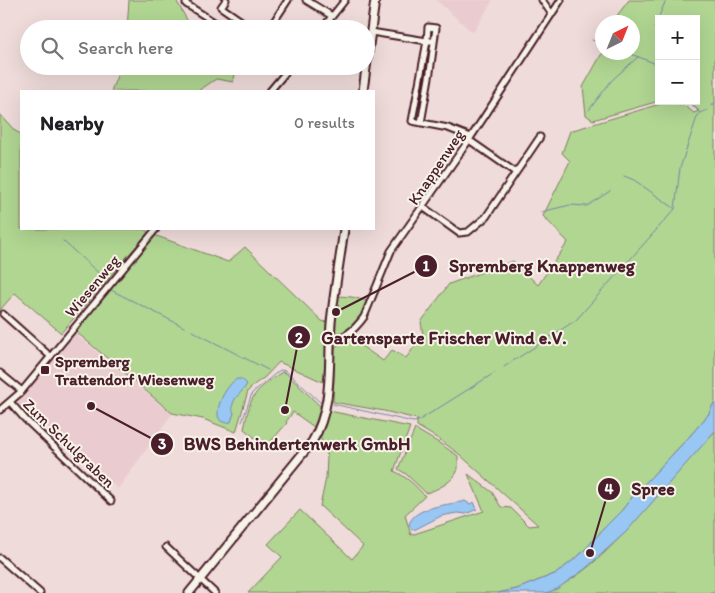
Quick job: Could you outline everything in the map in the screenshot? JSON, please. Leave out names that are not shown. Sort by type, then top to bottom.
[{"type":"main road","points":[[372,20],[375,0]]},
{"type":"main road","points":[[363,90],[365,75]]},
{"type":"main road","points":[[189,593],[312,442],[319,430],[328,394],[330,339],[344,230]]},
{"type":"street","points":[[186,0],[186,4],[211,20]]},
{"type":"street","points":[[226,0],[221,7],[240,20]]},
{"type":"street","points":[[275,20],[288,0]]},
{"type":"street","points":[[306,0],[332,16]]},
{"type":"street","points":[[329,20],[345,0]]},
{"type":"street","points":[[542,0],[551,13]]},
{"type":"street","name":"Knappenweg","points":[[330,339],[342,337],[359,324],[364,317],[391,251],[470,139],[561,0]]},
{"type":"street","points":[[420,123],[424,109],[436,28],[428,27],[416,108],[412,121],[420,123],[448,128],[470,139],[515,172]]},
{"type":"street","points":[[375,33],[434,41]]},
{"type":"street","points":[[422,71],[430,72]]},
{"type":"street","points":[[271,90],[284,75]]},
{"type":"street","points":[[416,108],[424,109]]},
{"type":"street","points":[[423,207],[459,233],[468,232],[486,217],[540,136]]},
{"type":"street","name":"Wiesenweg","points":[[0,410],[22,391],[152,230]]},
{"type":"street","points":[[3,314],[50,356]]},
{"type":"street","points":[[0,373],[22,391]]},
{"type":"street","name":"Zum Schulgraben","points":[[10,402],[25,419],[111,501]]},
{"type":"street","points":[[166,548],[215,593]]},
{"type":"street","points":[[0,558],[40,593]]},
{"type":"shaded area","points":[[436,0],[493,0],[473,33]]},
{"type":"shaded area","points":[[73,332],[172,414],[118,489],[33,414],[26,411],[15,401]]},
{"type":"green space","points":[[129,0],[176,0],[187,20],[128,20]]},
{"type":"green space","points":[[629,0],[715,0],[715,401],[708,415],[582,553],[557,573],[517,589],[498,593],[248,593],[282,557],[268,544],[300,510],[352,559],[363,546],[320,506],[326,478],[327,456],[320,437],[329,411],[410,427],[394,471],[411,482],[425,496],[405,515],[411,535],[484,511],[468,474],[492,492],[501,507],[511,508],[529,526],[538,525],[459,454],[417,426],[417,419],[333,402],[335,347],[350,338],[383,361],[392,350],[406,358],[423,335],[421,322],[449,284],[513,261],[538,285],[568,242],[543,216],[570,161],[562,153],[570,131],[657,105],[681,105],[694,113],[699,111],[692,105],[700,105],[700,15],[655,15],[655,102],[593,120],[586,115],[583,87],[598,60],[640,60],[640,15],[617,15]]},
{"type":"green space","points":[[117,75],[235,75],[233,82],[216,79],[200,90],[111,90]]},
{"type":"green space","points":[[0,114],[15,131],[20,134],[20,230],[145,230],[149,233],[61,333],[15,293],[0,310]]},
{"type":"green space","points":[[154,235],[228,262],[245,247],[322,321],[329,323],[323,382],[279,362],[248,391],[236,432],[203,419],[172,413],[75,331]]},
{"type":"green space","points":[[339,296],[367,301],[358,323],[346,333],[334,332]]},
{"type":"green space","points":[[282,372],[286,373],[322,408],[314,427],[293,412],[287,423],[266,447],[244,429],[246,417],[251,401],[259,390]]},
{"type":"green space","points":[[415,429],[458,456],[458,469],[453,477],[435,490],[426,493],[398,469]]},
{"type":"green space","points":[[715,431],[715,593],[546,593],[578,575],[607,550]]},
{"type":"water","points":[[237,379],[242,379],[247,384],[234,401],[234,413],[231,422],[223,422],[219,419],[219,406],[226,390]]},
{"type":"water","points":[[715,401],[715,431],[626,532],[585,569],[557,589],[546,593],[498,593],[517,589],[557,573],[582,553],[689,437],[708,415]]},
{"type":"water","points":[[465,501],[470,504],[474,502],[477,509],[466,514],[457,513],[441,516],[412,530],[409,525],[417,514],[425,510]]},
{"type":"waterway","points":[[654,28],[666,0]]},
{"type":"waterway","points":[[640,58],[655,63]]},
{"type":"waterway","points":[[589,110],[612,80],[635,60]]},
{"type":"waterway","points":[[711,106],[715,103]]},
{"type":"waterway","points":[[693,105],[700,113]]},
{"type":"waterway","points":[[504,367],[576,320],[675,209],[680,168],[697,117],[700,113],[707,110]]},
{"type":"waterway","points":[[624,176],[634,180],[674,208]]},
{"type":"waterway","points":[[541,212],[570,205],[587,206],[610,191]]},
{"type":"waterway","points":[[63,241],[103,277],[101,281]]},
{"type":"waterway","points":[[111,290],[184,327]]},
{"type":"waterway","points":[[192,331],[268,370]]},
{"type":"waterway","points":[[242,422],[252,393],[280,370],[286,371],[321,403]]},
{"type":"waterway","points":[[333,404],[413,422],[418,421],[496,372]]},
{"type":"place","name":"Spremberg Knappenweg","points":[[336,312]]},
{"type":"place","name":"Spremberg Trattendorf Wiesenweg","points":[[45,370]]},
{"type":"place","name":"BWS Behindertenwerk GmbH","points":[[91,406]]},
{"type":"place","name":"Gartensparte Frischer Wind e.V.","points":[[285,410]]},
{"type":"place","name":"Spree","points":[[590,553]]}]
